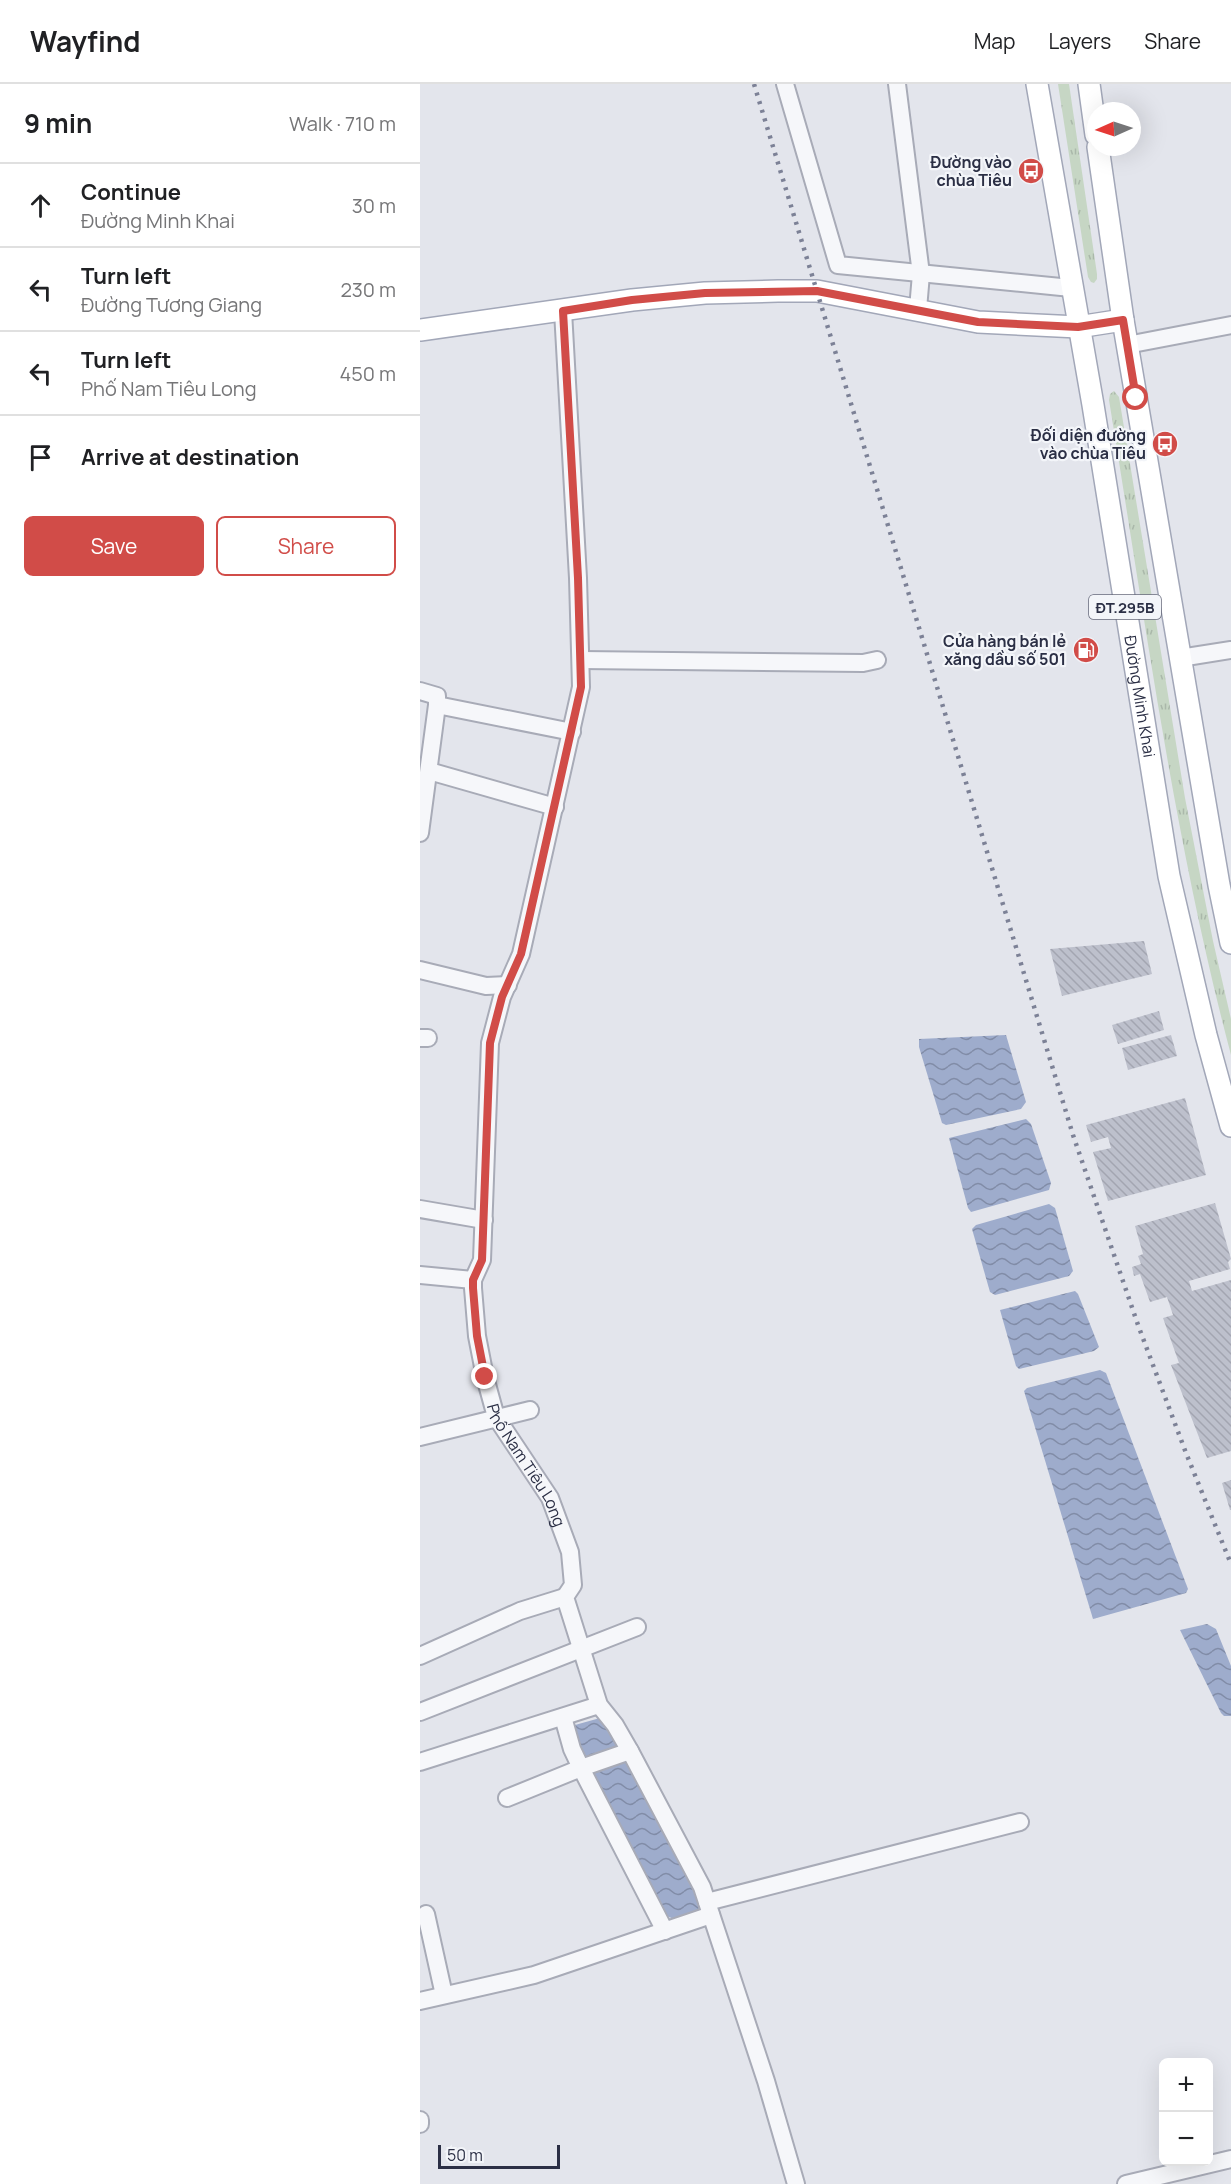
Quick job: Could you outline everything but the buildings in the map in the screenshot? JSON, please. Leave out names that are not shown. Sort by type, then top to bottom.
[{"type":"main road","name":"Đường Minh Khai","points":[[1037,84],[1093,405],[1169,876],[1203,1025],[1231,1126]]},
{"type":"main road","points":[[1089,84],[1091,102]]},
{"type":"main road","name":"ĐT.295B","points":[[1099,156],[1123,320],[1219,885],[1231,943]]},
{"type":"main road","points":[[420,330],[632,300],[705,293],[778,291],[817,291],[978,322],[1078,327],[1123,320]]},
{"type":"street","points":[[785,84],[838,265],[1071,288]]},
{"type":"street","points":[[897,84],[921,274],[918,309]]},
{"type":"street","name":"Phố Nam Tiêu Long","points":[[563,311],[578,578],[581,687],[521,954],[508,985],[490,1043],[482,1260],[473,1280],[481,1358],[496,1417],[550,1498],[570,1552],[573,1585],[565,1597]]},
{"type":"street","points":[[1128,345],[1231,325]]},
{"type":"street","points":[[1180,658],[1231,650]]},
{"type":"street","points":[[581,660],[862,663],[877,660]]},
{"type":"street","points":[[420,691],[437,696],[420,833]]},
{"type":"street","points":[[437,705],[572,732]]},
{"type":"street","points":[[429,771],[555,807]]},
{"type":"street","points":[[420,970],[486,986],[508,985]]},
{"type":"street","points":[[420,1209],[484,1220]]},
{"type":"street","points":[[420,1275],[473,1280]]},
{"type":"street","points":[[420,1437],[530,1410]]},
{"type":"street","points":[[420,1656],[520,1611],[565,1597],[599,1706],[615,1725],[702,1887],[766,2081],[796,2184]]},
{"type":"street","points":[[420,1712],[637,1627]]},
{"type":"street","points":[[420,1762],[599,1706]]},
{"type":"street","points":[[563,1717],[572,1749],[581,1768],[665,1931]]},
{"type":"street","points":[[507,1798],[628,1752]]},
{"type":"street","points":[[420,2001],[534,1975],[665,1931],[709,1908],[1020,1822]]},
{"type":"street","points":[[426,1914],[444,1995]]},
{"type":"street","points":[[1126,2184],[1153,2181],[1231,2159]]},
{"type":"green space","points":[[1058,84],[1069,84],[1097,274],[1094,283],[1088,277]]},
{"type":"green space","points":[[1114,391],[1119,397],[1185,798],[1231,1019],[1231,1055],[1193,893],[1162,729],[1109,400],[1110,394]]},
{"type":"water","points":[[1006,1035],[1026,1102],[1021,1109],[946,1125],[942,1123],[919,1047],[919,1039]]},
{"type":"water","points":[[1026,1119],[1031,1124],[1051,1183],[1049,1190],[971,1212],[949,1138]]},
{"type":"water","points":[[1049,1204],[1055,1208],[1073,1271],[1069,1276],[995,1295],[990,1292],[972,1229],[976,1225]]},
{"type":"water","points":[[1075,1291],[1099,1347],[1094,1351],[1019,1369],[1016,1366],[1000,1310]]},
{"type":"water","points":[[1100,1370],[1106,1373],[1188,1589],[1186,1593],[1093,1619],[1024,1391],[1027,1388]]},
{"type":"water","points":[[1207,1624],[1216,1629],[1231,1666],[1231,1716],[1224,1716],[1221,1713],[1180,1630]]},
{"type":"water","points":[[600,1718],[606,1720],[692,1885],[699,1907],[698,1912],[674,1919],[664,1915],[573,1734],[575,1725]]},
{"type":"railway","points":[[754,84],[1073,1135],[1138,1325],[1231,1564]]},
{"type":"place","name":"Đường vào chùa Tiêu","points":[[1031,171]]},
{"type":"place","name":"Đối diện đường vào chùa Tiêu","points":[[1165,444]]},
{"type":"place","name":"Cửa hàng bán lẻ xăng dầu số 501","points":[[1086,650]]},
{"type":"route","points":[[485,1377],[477,1336],[473,1280],[482,1260],[490,1043],[502,997],[521,954],[581,687],[580,618],[563,311],[632,300],[705,293],[817,291],[978,322],[1078,327],[1123,320],[1136,398]]}]
